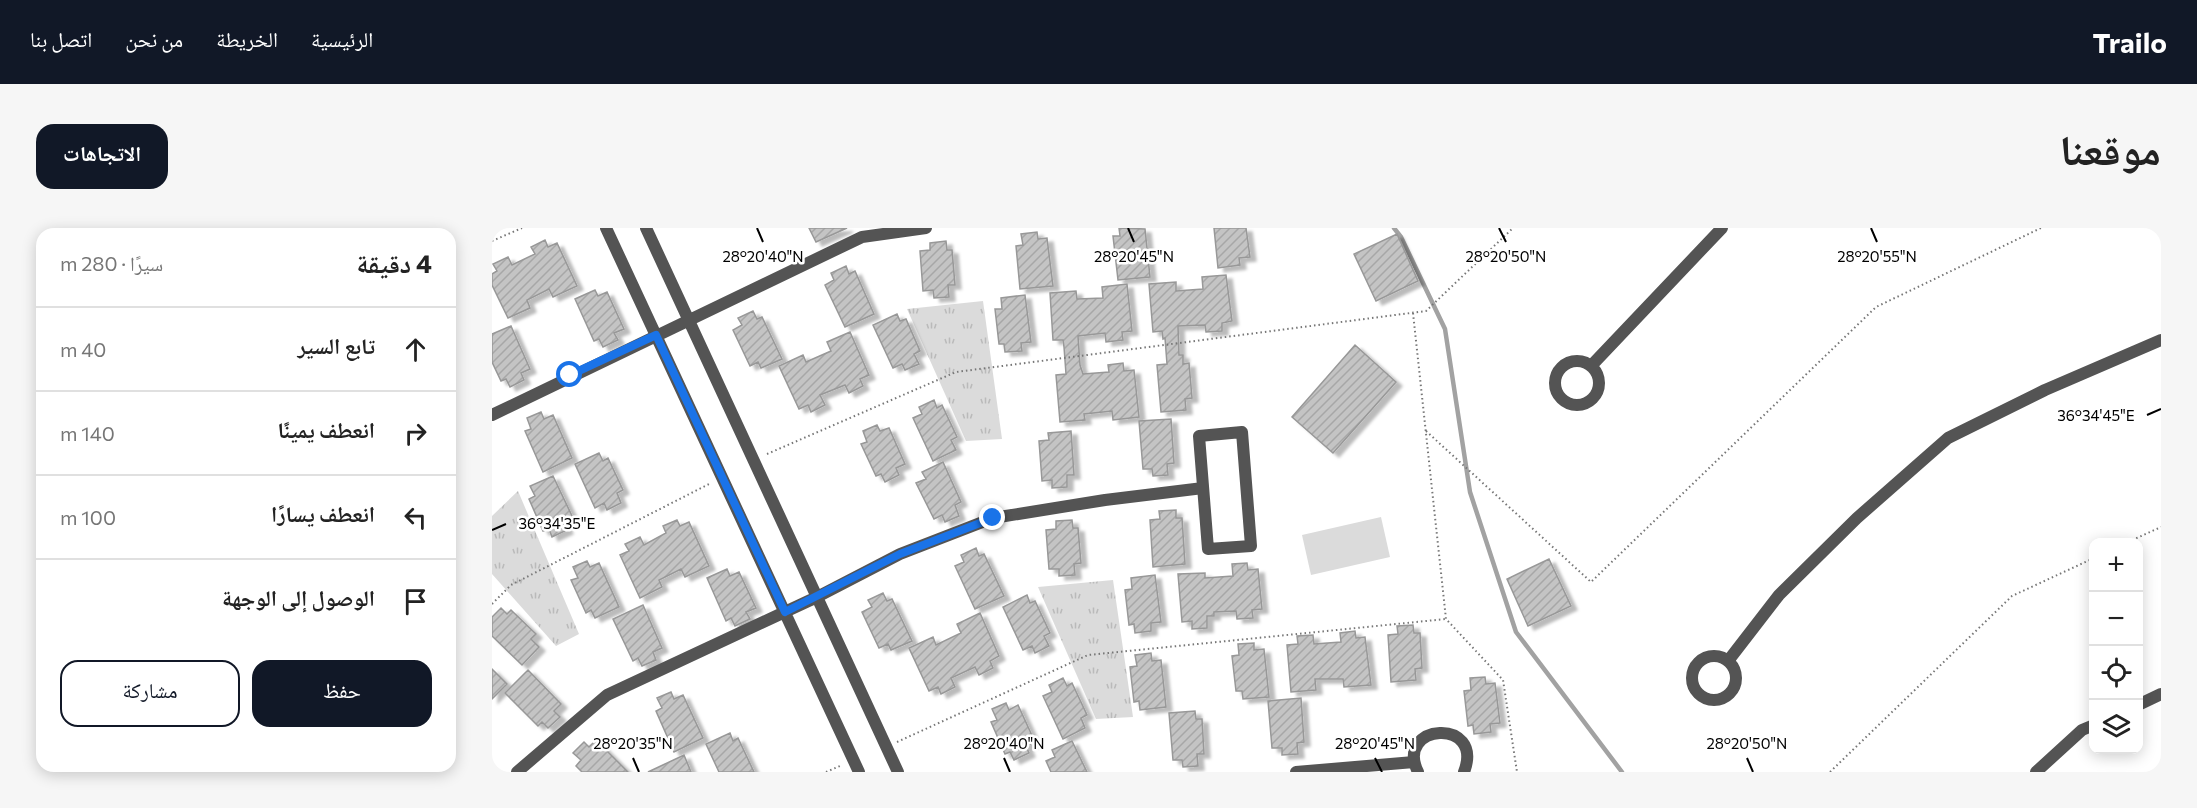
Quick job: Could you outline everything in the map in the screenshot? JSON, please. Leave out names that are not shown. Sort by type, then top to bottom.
[{"type":"street","points":[[606,228],[859,772]]},
{"type":"street","points":[[646,228],[898,772]]},
{"type":"street","points":[[492,415],[862,237],[926,228]]},
{"type":"street","points":[[1591,366],[1722,228]]},
{"type":"street","points":[[1728,661],[1779,595],[1857,518],[1948,438],[2045,390],[2161,340]]},
{"type":"street","points":[[1242,432],[1251,546],[1208,549],[1203,488],[1199,436],[1242,432]]},
{"type":"street","points":[[517,772],[607,695],[817,597],[900,554],[993,518],[1105,500],[1203,488]]},
{"type":"street","points":[[2143,703],[2161,694]]},
{"type":"street","points":[[2036,772],[2082,730],[2089,727]]},
{"type":"street","points":[[1296,772],[1416,767],[1417,746],[1421,740],[1428,735],[1443,732],[1452,734],[1465,746],[1467,764],[1464,772]]},
{"type":"path","points":[[492,241],[522,228]]},
{"type":"path","points":[[753,460],[956,372],[1426,311],[1513,228]]},
{"type":"path","points":[[1426,431],[1591,582],[1876,307],[2041,228]]},
{"type":"path","points":[[1413,313],[1446,619],[1503,680],[1517,772]]},
{"type":"path","points":[[492,604],[511,585],[722,477]]},
{"type":"path","points":[[2138,538],[2161,527]]},
{"type":"path","points":[[1830,772],[2012,596],[2089,560]]},
{"type":"path","points":[[886,747],[1088,655],[1446,619]]},
{"type":"path","points":[[825,772],[854,760]]},
{"type":"green space","points":[[983,301],[1002,439],[966,441],[907,309]]},
{"type":"green space","points":[[518,491],[579,634],[556,646],[492,574],[492,516]]},
{"type":"green space","points":[[1381,517],[1390,557],[1311,575],[1302,535]]},
{"type":"green space","points":[[1113,580],[1133,717],[1096,719],[1038,587]]},
{"type":"building","points":[[809,228],[847,228],[816,242]]},
{"type":"building","points":[[1119,228],[1145,229],[1150,277],[1118,280],[1113,236],[1120,236]]},
{"type":"building","points":[[1214,228],[1246,228],[1250,257],[1239,258],[1240,265],[1218,268]]},
{"type":"building","points":[[1037,232],[1038,239],[1047,238],[1053,286],[1020,289],[1016,246],[1023,245],[1021,234]]},
{"type":"building","points":[[1397,234],[1418,281],[1376,301],[1354,254]]},
{"type":"building","points":[[545,240],[548,247],[557,243],[577,286],[553,297],[549,289],[527,300],[530,308],[508,318],[492,285],[492,274],[497,271],[493,264],[508,257],[512,265],[535,254],[531,247]]},
{"type":"building","points":[[946,241],[947,250],[952,250],[955,285],[948,285],[949,297],[934,298],[933,290],[923,291],[920,251],[930,250],[930,243]]},
{"type":"building","points":[[846,266],[849,274],[855,271],[874,314],[845,327],[825,285],[834,280],[831,273]]},
{"type":"building","points":[[1226,275],[1232,321],[1222,323],[1222,331],[1206,332],[1205,325],[1178,326],[1179,355],[1183,355],[1183,364],[1189,363],[1192,398],[1185,399],[1186,410],[1161,412],[1157,365],[1167,364],[1165,338],[1163,339],[1162,331],[1153,332],[1149,284],[1176,282],[1176,291],[1203,289],[1202,277]]},
{"type":"building","points":[[1127,284],[1132,331],[1122,332],[1123,340],[1106,342],[1105,333],[1078,336],[1080,365],[1083,374],[1109,372],[1108,365],[1123,363],[1124,371],[1134,370],[1139,417],[1113,420],[1112,411],[1084,414],[1085,420],[1060,422],[1056,375],[1066,374],[1064,347],[1063,340],[1053,340],[1050,293],[1076,291],[1077,299],[1103,298],[1102,287]]},
{"type":"building","points":[[595,290],[598,296],[607,292],[624,329],[614,333],[618,340],[603,347],[599,339],[594,341],[575,299]]},
{"type":"building","points":[[1025,295],[1031,342],[1021,343],[1022,351],[1005,352],[1004,344],[999,344],[995,309],[1002,309],[1001,298]]},
{"type":"building","points":[[753,311],[757,319],[762,317],[782,359],[761,368],[758,362],[750,366],[733,330],[742,325],[738,318]]},
{"type":"building","points":[[897,314],[900,321],[906,319],[920,351],[914,354],[919,364],[905,370],[902,364],[893,368],[873,325]]},
{"type":"building","points":[[511,326],[530,369],[521,373],[524,380],[510,387],[506,379],[501,381],[492,362],[492,334]]},
{"type":"building","points":[[850,332],[869,375],[860,379],[863,386],[849,393],[845,385],[820,395],[825,405],[811,412],[808,405],[799,409],[779,366],[803,355],[806,362],[831,351],[827,342]]},
{"type":"building","points":[[1355,345],[1396,382],[1333,453],[1292,417]]},
{"type":"building","points":[[934,400],[937,408],[942,405],[957,437],[951,440],[956,450],[933,461],[913,418],[922,414],[919,407]]},
{"type":"building","points":[[541,412],[544,419],[553,415],[572,458],[543,472],[525,431],[531,429],[527,418]]},
{"type":"building","points":[[1171,419],[1174,463],[1167,464],[1168,475],[1153,476],[1152,469],[1143,469],[1139,421]]},
{"type":"building","points":[[877,425],[880,431],[889,428],[905,464],[896,468],[899,475],[885,482],[881,474],[876,476],[861,444],[867,442],[863,431]]},
{"type":"building","points":[[1071,431],[1074,475],[1067,475],[1067,487],[1052,488],[1052,480],[1042,481],[1039,441],[1049,440],[1048,433]]},
{"type":"building","points":[[599,453],[603,461],[608,458],[623,490],[617,493],[621,503],[607,510],[604,503],[595,508],[575,464]]},
{"type":"building","points":[[943,462],[961,502],[955,505],[959,516],[945,522],[942,515],[934,519],[916,483],[926,479],[922,472]]},
{"type":"building","points":[[553,476],[573,518],[564,523],[567,530],[552,537],[549,529],[543,531],[529,499],[535,496],[530,486]]},
{"type":"building","points":[[1176,510],[1176,518],[1182,518],[1185,564],[1153,567],[1150,520],[1160,519],[1159,511]]},
{"type":"building","points":[[677,520],[680,526],[689,522],[709,566],[685,577],[681,569],[659,580],[662,587],[640,598],[620,555],[629,551],[625,544],[640,537],[644,545],[666,533],[663,526]]},
{"type":"building","points":[[1072,520],[1073,528],[1078,528],[1081,563],[1074,564],[1075,575],[1059,576],[1059,569],[1049,569],[1046,530],[1056,529],[1056,521]]},
{"type":"building","points":[[976,548],[979,556],[984,554],[1004,596],[975,609],[955,566],[964,562],[961,555]]},
{"type":"building","points":[[1549,559],[1571,606],[1528,626],[1507,579]]},
{"type":"building","points":[[587,561],[590,567],[599,563],[619,607],[595,618],[591,610],[586,613],[571,580],[578,578],[573,567]]},
{"type":"building","points":[[1247,563],[1248,570],[1258,569],[1262,609],[1252,610],[1253,618],[1237,619],[1236,611],[1214,612],[1214,616],[1207,616],[1207,628],[1192,629],[1192,621],[1182,622],[1178,574],[1205,573],[1205,578],[1233,576],[1232,564]]},
{"type":"building","points":[[727,569],[730,576],[739,572],[756,608],[746,612],[750,619],[735,626],[731,618],[726,621],[707,578]]},
{"type":"building","points":[[1155,575],[1161,622],[1151,623],[1151,631],[1135,633],[1134,624],[1129,625],[1125,590],[1132,589],[1131,578]]},
{"type":"building","points":[[883,593],[887,601],[892,599],[912,641],[891,650],[888,644],[879,648],[862,612],[872,607],[868,600]]},
{"type":"building","points":[[1027,595],[1030,603],[1035,601],[1050,633],[1044,636],[1049,646],[1035,653],[1032,646],[1023,650],[1003,607]]},
{"type":"building","points":[[643,605],[662,648],[653,652],[656,660],[642,666],[638,658],[633,661],[613,619]]},
{"type":"building","points":[[501,608],[507,614],[511,610],[536,634],[531,639],[539,647],[522,665],[492,636],[492,617]]},
{"type":"building","points":[[980,613],[999,656],[990,661],[993,668],[979,675],[975,667],[951,678],[955,687],[941,694],[938,687],[929,691],[909,648],[933,637],[936,645],[961,633],[957,624]]},
{"type":"building","points":[[1413,625],[1414,633],[1420,633],[1422,668],[1415,669],[1416,680],[1391,682],[1388,635],[1398,634],[1397,626]]},
{"type":"building","points":[[1355,631],[1356,638],[1365,637],[1371,685],[1344,687],[1343,679],[1315,679],[1316,690],[1291,692],[1287,645],[1298,644],[1297,636],[1313,635],[1314,644],[1341,642],[1340,633]]},
{"type":"building","points":[[1254,643],[1254,650],[1264,649],[1269,697],[1243,699],[1242,691],[1236,691],[1232,656],[1239,655],[1238,644]]},
{"type":"building","points":[[1151,653],[1152,661],[1161,660],[1166,707],[1140,710],[1139,701],[1134,702],[1130,667],[1137,666],[1135,655]]},
{"type":"building","points":[[492,669],[507,684],[492,699]]},
{"type":"building","points":[[528,670],[561,704],[554,711],[560,717],[548,728],[542,722],[538,726],[505,693]]},
{"type":"building","points":[[1485,677],[1486,684],[1495,683],[1500,723],[1490,724],[1491,732],[1474,734],[1473,725],[1468,726],[1464,691],[1471,690],[1470,678]]},
{"type":"building","points":[[1063,678],[1067,686],[1072,683],[1087,715],[1081,718],[1085,728],[1063,739],[1043,696],[1052,692],[1049,685]]},
{"type":"building","points":[[671,692],[674,699],[683,695],[703,738],[674,752],[656,711],[662,708],[657,698]]},
{"type":"building","points":[[1301,698],[1304,742],[1297,743],[1298,754],[1282,755],[1282,748],[1272,748],[1268,701]]},
{"type":"building","points":[[1006,703],[1009,710],[1018,705],[1035,742],[1026,746],[1029,753],[1014,760],[1010,752],[1005,754],[991,722],[997,720],[992,709]]},
{"type":"building","points":[[1195,711],[1196,719],[1202,719],[1204,754],[1197,754],[1198,766],[1183,767],[1182,760],[1173,760],[1169,713]]},
{"type":"building","points":[[730,733],[733,741],[738,738],[754,772],[719,772],[706,744]]},
{"type":"building","points":[[596,740],[628,772],[582,772],[576,766],[581,760],[573,753],[584,742],[589,747]]},
{"type":"building","points":[[1072,741],[1087,772],[1051,772],[1046,761],[1055,757],[1052,750]]},
{"type":"building","points":[[684,755],[691,772],[648,772]]},
{"type":"waterway","points":[[1394,228],[1401,237],[1445,329],[1470,492],[1516,632],[1622,772]]},
{"type":"route","points":[[570,375],[656,335],[785,612],[900,554],[993,518]]}]
